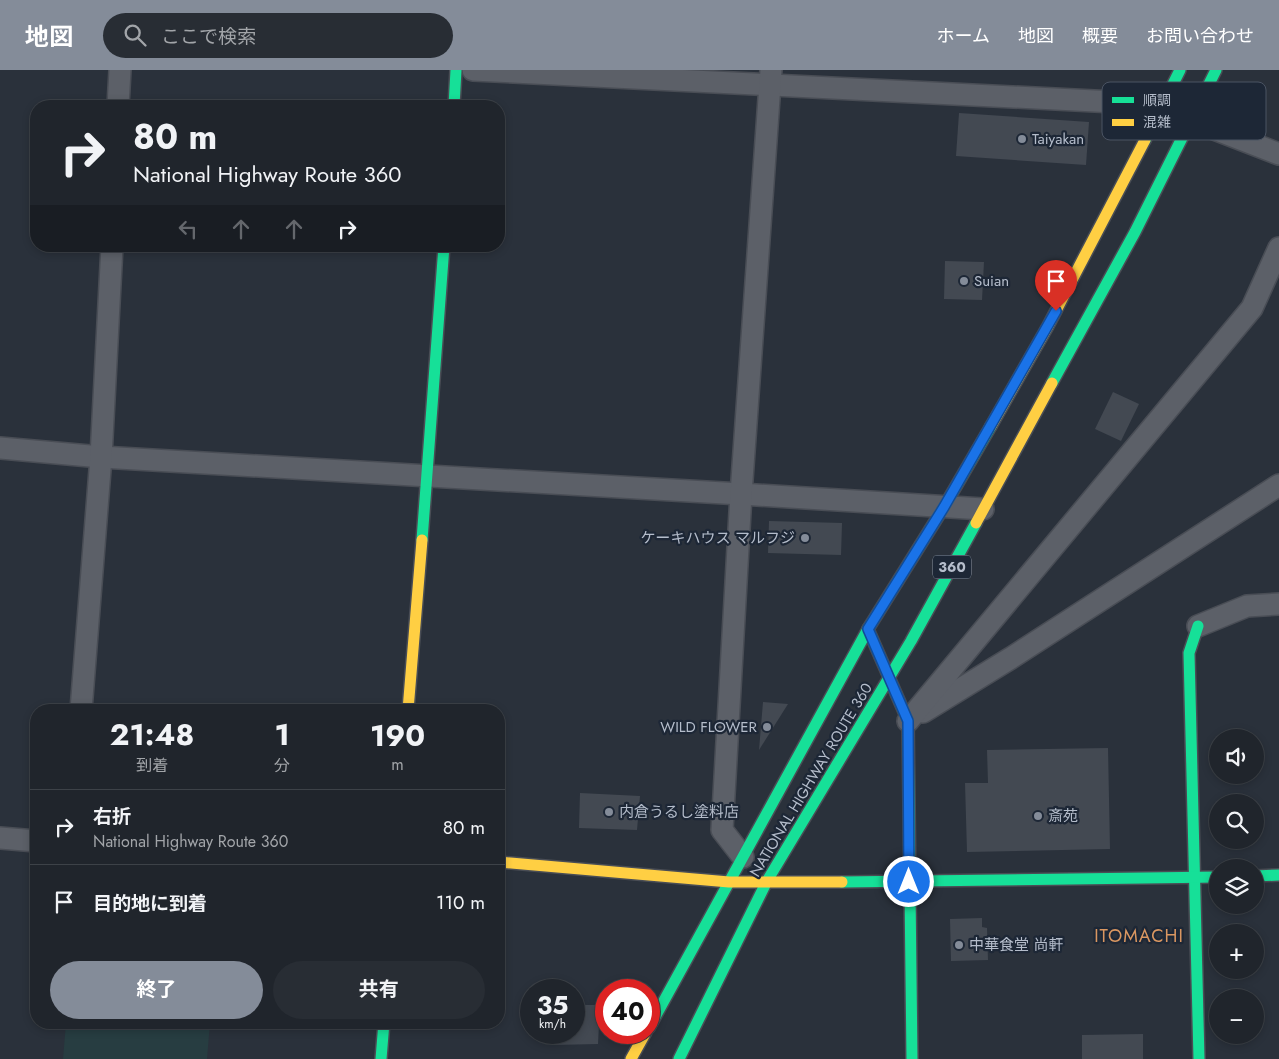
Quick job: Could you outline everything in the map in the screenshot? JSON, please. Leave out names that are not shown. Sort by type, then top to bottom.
[{"type":"main road","points":[[454,100],[456,70]]},
{"type":"main road","name":"NATIONAL HIGHWAY ROUTE 360","points":[[1174,82],[1180,70]]},
{"type":"main road","name":"NATIONAL HIGHWAY ROUTE 360","points":[[1210,82],[1216,70]]},
{"type":"main road","name":"NATIONAL HIGHWAY ROUTE 360","points":[[660,1008],[868,629],[944,507],[1048,326],[1145,140]]},
{"type":"main road","name":"NATIONAL HIGHWAY ROUTE 360","points":[[680,1059],[767,881],[911,641],[1135,232],[1181,140]]},
{"type":"main road","points":[[409,704],[428,476],[444,252]]},
{"type":"main road","points":[[1198,626],[1189,653],[1199,1059]]},
{"type":"main road","points":[[868,629],[908,721],[912,1059]]},
{"type":"main road","points":[[505,863],[729,882],[909,882],[1209,877]]},
{"type":"main road","points":[[1264,876],[1279,875]]},
{"type":"main road","points":[[381,1059],[383,1029]]},
{"type":"main road","points":[[632,1059],[640,1044]]},
{"type":"street","points":[[118,100],[120,70]]},
{"type":"street","points":[[473,70],[771,78],[1102,102]]},
{"type":"street","points":[[742,857],[722,830],[741,494],[771,78]]},
{"type":"street","points":[[1243,140],[1279,154]]},
{"type":"street","points":[[908,721],[1252,308],[1279,248]]},
{"type":"street","points":[[81,704],[101,457],[112,252]]},
{"type":"street","points":[[0,448],[101,457],[983,509]]},
{"type":"street","points":[[908,721],[1011,658],[1279,485]]},
{"type":"street","points":[[1198,626],[1248,606],[1279,604]]},
{"type":"street","points":[[0,838],[30,840]]},
{"type":"green space","points":[[66,1029],[210,1029],[207,1059],[63,1059]]},
{"type":"building","name":"Taiyakan","points":[[959,113],[1089,122],[1086,165],[956,156]]},
{"type":"building","name":"Suian","points":[[945,261],[984,262],[982,300],[944,299]]},
{"type":"building","points":[[1113,392],[1139,404],[1121,441],[1095,429]]},
{"type":"building","name":"ケーキハウス マルフジ","points":[[769,521],[842,523],[841,555],[768,553]]},
{"type":"building","name":"WILD FLOWER","points":[[763,702],[788,704],[759,750]]},
{"type":"building","name":"斎苑","points":[[1108,748],[1110,849],[967,852],[965,783],[988,783],[987,750]]},
{"type":"building","name":"内倉うるし塗料店","points":[[580,793],[640,796],[637,830],[579,828]]},
{"type":"building","points":[[982,918],[982,927],[987,928],[988,960],[951,961],[950,919]]},
{"type":"building","points":[[585,1005],[595,1005],[595,1044],[598,1044],[553,1045],[585,1044]]},
{"type":"building","points":[[1143,1034],[1143,1059],[1082,1059],[1082,1035]]},
{"type":"traffic: fast","points":[[454,100],[456,70]]},
{"type":"traffic: fast","points":[[1174,82],[1180,70]]},
{"type":"traffic: fast","points":[[1210,82],[1216,70]]},
{"type":"traffic: fast","points":[[1052,383],[1135,232],[1181,140]]},
{"type":"traffic: fast","points":[[422,540],[444,252]]},
{"type":"traffic: fast","points":[[660,1008],[868,629],[944,507],[991,426]]},
{"type":"traffic: fast","points":[[679,1059],[767,881],[911,641],[976,523]]},
{"type":"traffic: fast","points":[[1198,626],[1189,653],[1199,1059]]},
{"type":"traffic: fast","points":[[868,629],[908,721],[912,1059]]},
{"type":"traffic: fast","points":[[1264,876],[1279,875]]},
{"type":"traffic: fast","points":[[842,882],[1209,877]]},
{"type":"traffic: fast","points":[[381,1059],[383,1029]]},
{"type":"traffic: slow","points":[[991,426],[1048,326],[1145,140]]},
{"type":"traffic: slow","points":[[976,523],[1052,383]]},
{"type":"traffic: slow","points":[[408,704],[422,540]]},
{"type":"traffic: slow","points":[[505,863],[729,882],[842,882]]},
{"type":"traffic: slow","points":[[631,1059],[639,1044]]},
{"type":"place","name":"Taiyakan","points":[[1022,139]]},
{"type":"place","name":"Suian","points":[[964,281]]},
{"type":"place","name":"ケーキハウス マルフジ","points":[[805,538]]},
{"type":"place","name":"WILD FLOWER","points":[[767,727]]},
{"type":"place","name":"内倉うるし塗料店","points":[[609,812]]},
{"type":"place","name":"斎苑","points":[[1038,816]]},
{"type":"place","name":"中華食堂 尚軒","points":[[959,945]]},
{"type":"district","name":"ITOMACHI","points":[[1139,936]]},
{"type":"route","points":[[909,882],[908,721],[868,629],[944,507],[1056,311]]}]
